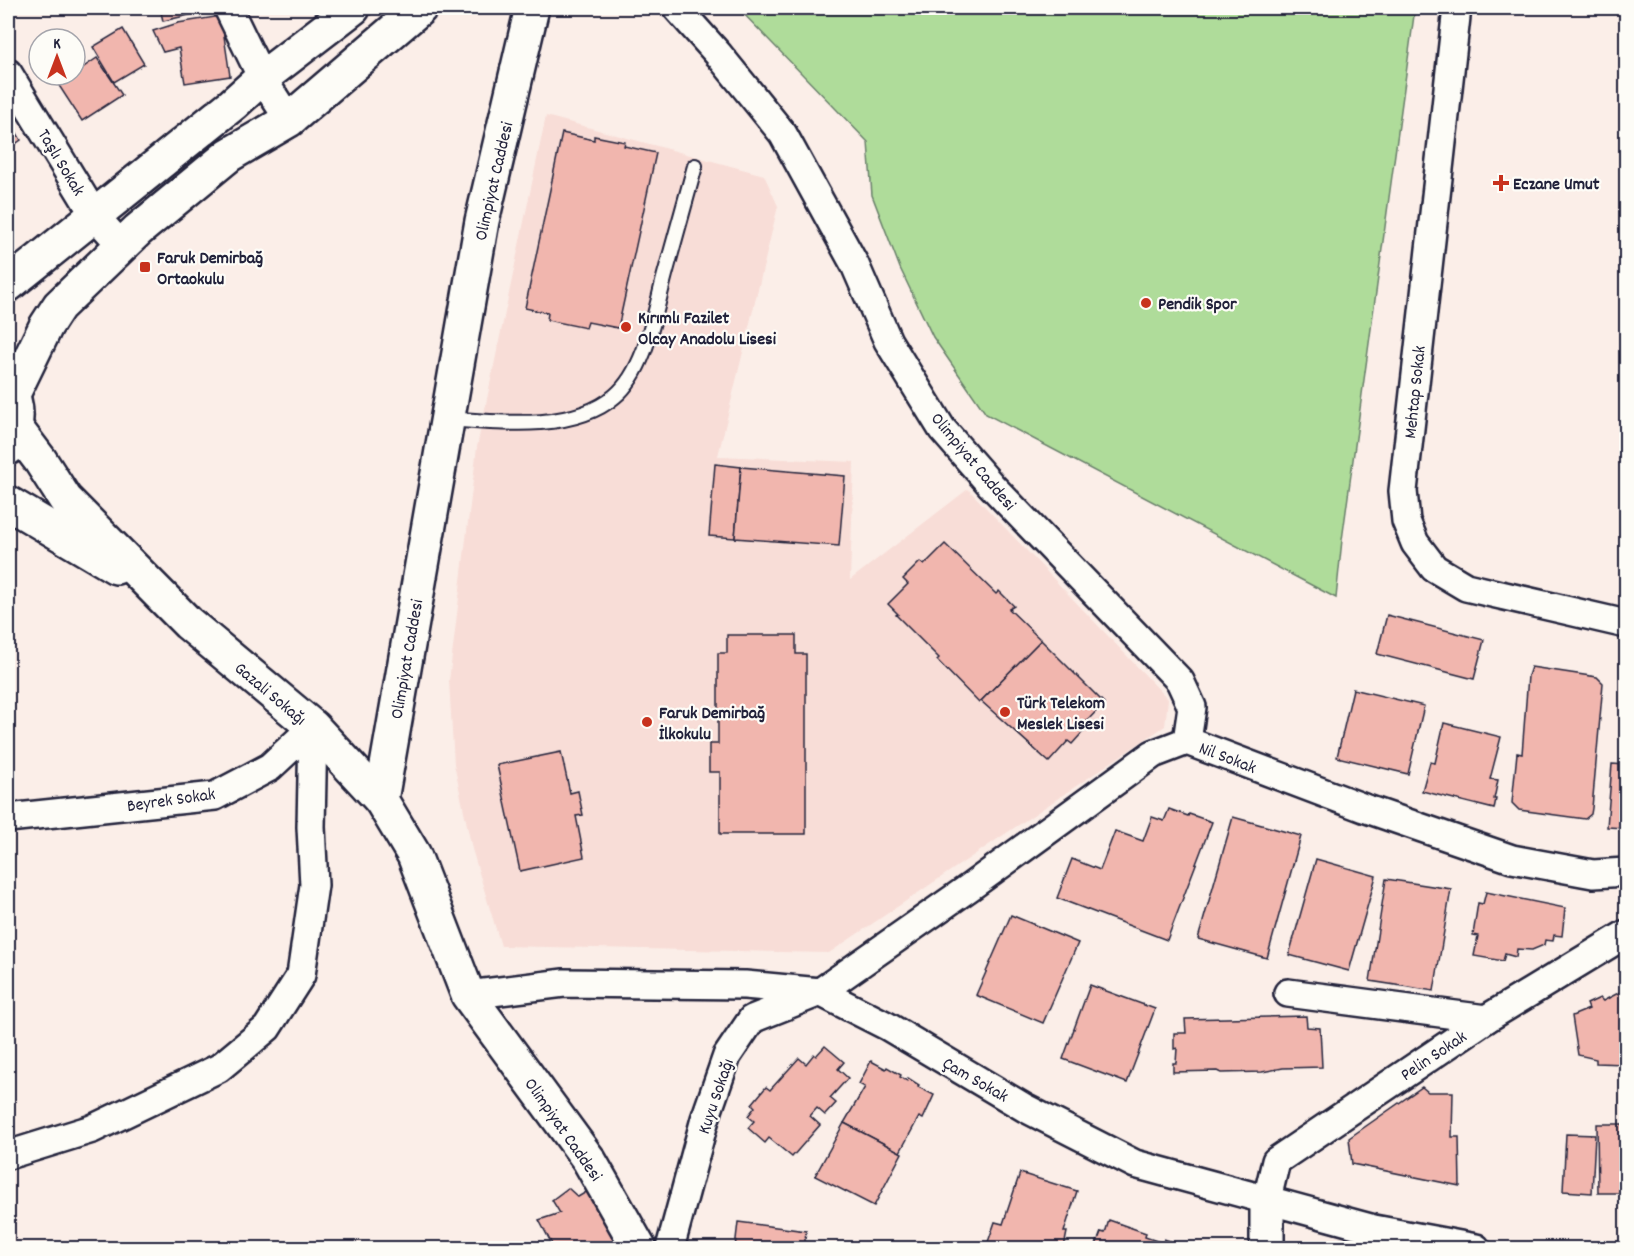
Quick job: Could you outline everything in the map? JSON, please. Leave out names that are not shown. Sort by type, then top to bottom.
[{"type":"main road","points":[[8,285],[233,104],[262,78],[353,8]]},
{"type":"main road","points":[[156,591],[65,499],[40,460],[11,438],[17,414],[10,390],[59,306],[122,246],[229,155],[289,120],[420,8]]},
{"type":"main road","name":"Olimpiyat Caddesi","points":[[532,8],[482,221],[381,800],[414,855],[468,995],[589,1160],[639,1248]]},
{"type":"main road","points":[[8,503],[156,591]]},
{"type":"main road","name":"Gazali Sokağı","points":[[156,591],[188,623],[313,727],[381,800]]},
{"type":"main road","points":[[1266,1199],[1266,1248]]},
{"type":"street","points":[[228,8],[262,78],[289,120]]},
{"type":"street","name":"Olimpiyat Caddesi","points":[[677,8],[719,55],[783,134],[855,265],[888,341],[942,429],[991,485],[1180,681],[1192,707],[1187,741]]},
{"type":"street","name":"Mehtap Sokak","points":[[1457,8],[1403,491],[1406,521],[1415,543],[1434,568],[1466,587],[1626,624]]},
{"type":"street","name":"Taşlı Sokak","points":[[8,73],[95,216],[122,246]]},
{"type":"street","points":[[8,1155],[92,1129],[219,1068],[267,1028],[301,975],[314,885],[311,827],[313,727]]},
{"type":"street","name":"Beyrek Sokak","points":[[8,818],[215,796],[270,767],[313,727]]},
{"type":"street","name":"Nil Sokak","points":[[820,992],[1153,754],[1187,741],[1364,808],[1512,859],[1593,874],[1626,872]]},
{"type":"street","name":"Pelin Sokak","points":[[1266,1199],[1276,1161],[1486,1019],[1626,934]]},
{"type":"street","name":"Çam Sokak","points":[[468,995],[564,983],[745,986],[820,992],[887,1026],[1024,1108],[1135,1164],[1374,1229],[1476,1248]]},
{"type":"street","name":"Kuyu Sokağı","points":[[670,1248],[705,1119],[727,1056],[753,1019],[820,992]]},
{"type":"street","points":[[1288,993],[1486,1019]]},
{"type":"lane","points":[[448,420],[524,424],[552,421],[582,414],[615,396],[627,382],[642,354],[695,166]]},
{"type":"shaded area","points":[[546,116],[764,175],[778,206],[718,456],[854,462],[850,580],[968,489],[1168,699],[1165,726],[829,953],[501,946],[472,849],[454,764],[449,681],[477,447]]},
{"type":"green space","name":"Pendik Spor","points":[[738,8],[1415,8],[1336,598],[986,414],[933,337],[900,268],[872,195],[868,142]]},
{"type":"building","points":[[160,8],[219,8],[163,21]]},
{"type":"building","points":[[221,16],[230,76],[185,83],[179,48],[163,52],[153,31],[178,23]]},
{"type":"building","points":[[123,29],[144,64],[114,82],[93,47]]},
{"type":"building","points":[[97,58],[122,95],[82,121],[60,87],[87,87],[87,65]]},
{"type":"building","points":[[8,118],[21,140],[8,149]]},
{"type":"building","points":[[562,133],[594,140],[594,136],[625,142],[624,146],[656,153],[618,328],[588,322],[586,328],[547,320],[548,313],[525,308]]},
{"type":"building","points":[[715,464],[741,467],[735,538],[709,536]]},
{"type":"building","points":[[741,467],[845,476],[839,546],[735,538]]},
{"type":"building","points":[[945,544],[996,594],[999,591],[1014,606],[1009,609],[1041,640],[979,703],[937,660],[939,658],[888,604],[908,584],[903,579],[920,562],[924,565]]},
{"type":"building","points":[[1387,615],[1484,640],[1474,679],[1377,654]]},
{"type":"building","points":[[727,635],[796,635],[796,654],[806,654],[806,834],[720,834],[720,772],[709,772],[709,744],[718,744],[718,653],[727,653]]},
{"type":"building","points":[[1041,640],[1104,703],[1086,722],[1090,724],[1072,744],[1068,741],[1049,762],[981,701]]},
{"type":"building","points":[[1531,667],[1597,677],[1603,683],[1592,808],[1591,814],[1585,819],[1519,810],[1512,803],[1517,753],[1522,754],[1528,676]]},
{"type":"building","points":[[1353,689],[1424,706],[1408,774],[1337,757]]},
{"type":"building","points":[[1444,723],[1501,737],[1490,779],[1498,780],[1494,809],[1422,791],[1430,762],[1435,763]]},
{"type":"building","points":[[561,752],[570,793],[578,791],[583,815],[576,816],[584,857],[520,871],[497,765]]},
{"type":"building","points":[[1612,764],[1626,765],[1626,828],[1607,827]]},
{"type":"building","points":[[1169,809],[1212,822],[1167,940],[1057,898],[1072,859],[1100,870],[1115,831],[1143,841],[1152,817],[1164,821]]},
{"type":"building","points":[[1233,817],[1301,836],[1267,958],[1198,939]]},
{"type":"building","points":[[1316,859],[1376,876],[1349,971],[1289,955]]},
{"type":"building","points":[[1386,879],[1451,889],[1434,991],[1370,981]]},
{"type":"building","points":[[1486,892],[1565,908],[1562,936],[1554,935],[1553,941],[1545,940],[1544,945],[1532,950],[1517,949],[1516,957],[1505,954],[1503,961],[1474,956],[1478,936],[1473,935],[1478,903],[1483,904]]},
{"type":"building","points":[[1011,915],[1078,943],[1043,1023],[976,995]]},
{"type":"building","points":[[1090,985],[1155,1009],[1127,1083],[1063,1059]]},
{"type":"building","points":[[1626,989],[1626,1064],[1596,1063],[1596,1059],[1578,1055],[1572,1016],[1589,1009],[1587,1004],[1600,998],[1603,1001]]},
{"type":"building","points":[[1306,1016],[1307,1027],[1320,1028],[1322,1067],[1283,1068],[1262,1072],[1173,1072],[1177,1048],[1174,1049],[1174,1033],[1186,1033],[1185,1019]]},
{"type":"building","points":[[825,1046],[844,1062],[838,1069],[848,1078],[830,1098],[836,1103],[825,1115],[817,1108],[810,1116],[820,1125],[792,1157],[769,1138],[765,1143],[748,1128],[754,1121],[748,1116],[755,1107],[752,1104],[766,1087],[770,1090],[799,1058],[806,1064]]},
{"type":"building","points":[[871,1061],[886,1069],[887,1067],[907,1081],[908,1078],[919,1085],[918,1087],[934,1095],[923,1119],[919,1117],[900,1152],[844,1123],[865,1087],[859,1084]]},
{"type":"building","points":[[1422,1087],[1428,1092],[1453,1092],[1452,1137],[1459,1137],[1460,1186],[1352,1164],[1349,1138]]},
{"type":"building","points":[[844,1123],[902,1153],[874,1206],[815,1176]]},
{"type":"building","points":[[1597,1124],[1623,1124],[1623,1193],[1598,1193]]},
{"type":"building","points":[[1566,1134],[1595,1135],[1592,1193],[1563,1191]]},
{"type":"building","points":[[1020,1173],[1077,1191],[1064,1232],[1067,1232],[1064,1247],[1068,1248],[989,1247],[988,1242],[995,1222],[1003,1224]]},
{"type":"building","points":[[568,1188],[578,1197],[588,1191],[620,1242],[608,1248],[554,1248],[539,1220],[560,1213],[552,1200]]},
{"type":"building","points":[[1109,1220],[1146,1233],[1145,1237],[1163,1243],[1164,1239],[1179,1244],[1178,1248],[1095,1248],[1101,1232],[1105,1233]]},
{"type":"building","points":[[738,1222],[806,1231],[804,1248],[735,1248]]},
{"type":"place","name":"Eczane Umut","points":[[1501,183]]},
{"type":"place","name":"Faruk Demirbağ Ortaokulu","points":[[145,267]]},
{"type":"place","name":"Pendik Spor","points":[[1146,303]]},
{"type":"place","name":"Kırımlı Fazilet Olcay Anadolu Lisesi","points":[[626,327]]},
{"type":"place","name":"Türk Telekom Meslek Lisesi","points":[[1005,712]]},
{"type":"place","name":"Faruk Demirbağ İlkokulu","points":[[647,722]]}]
